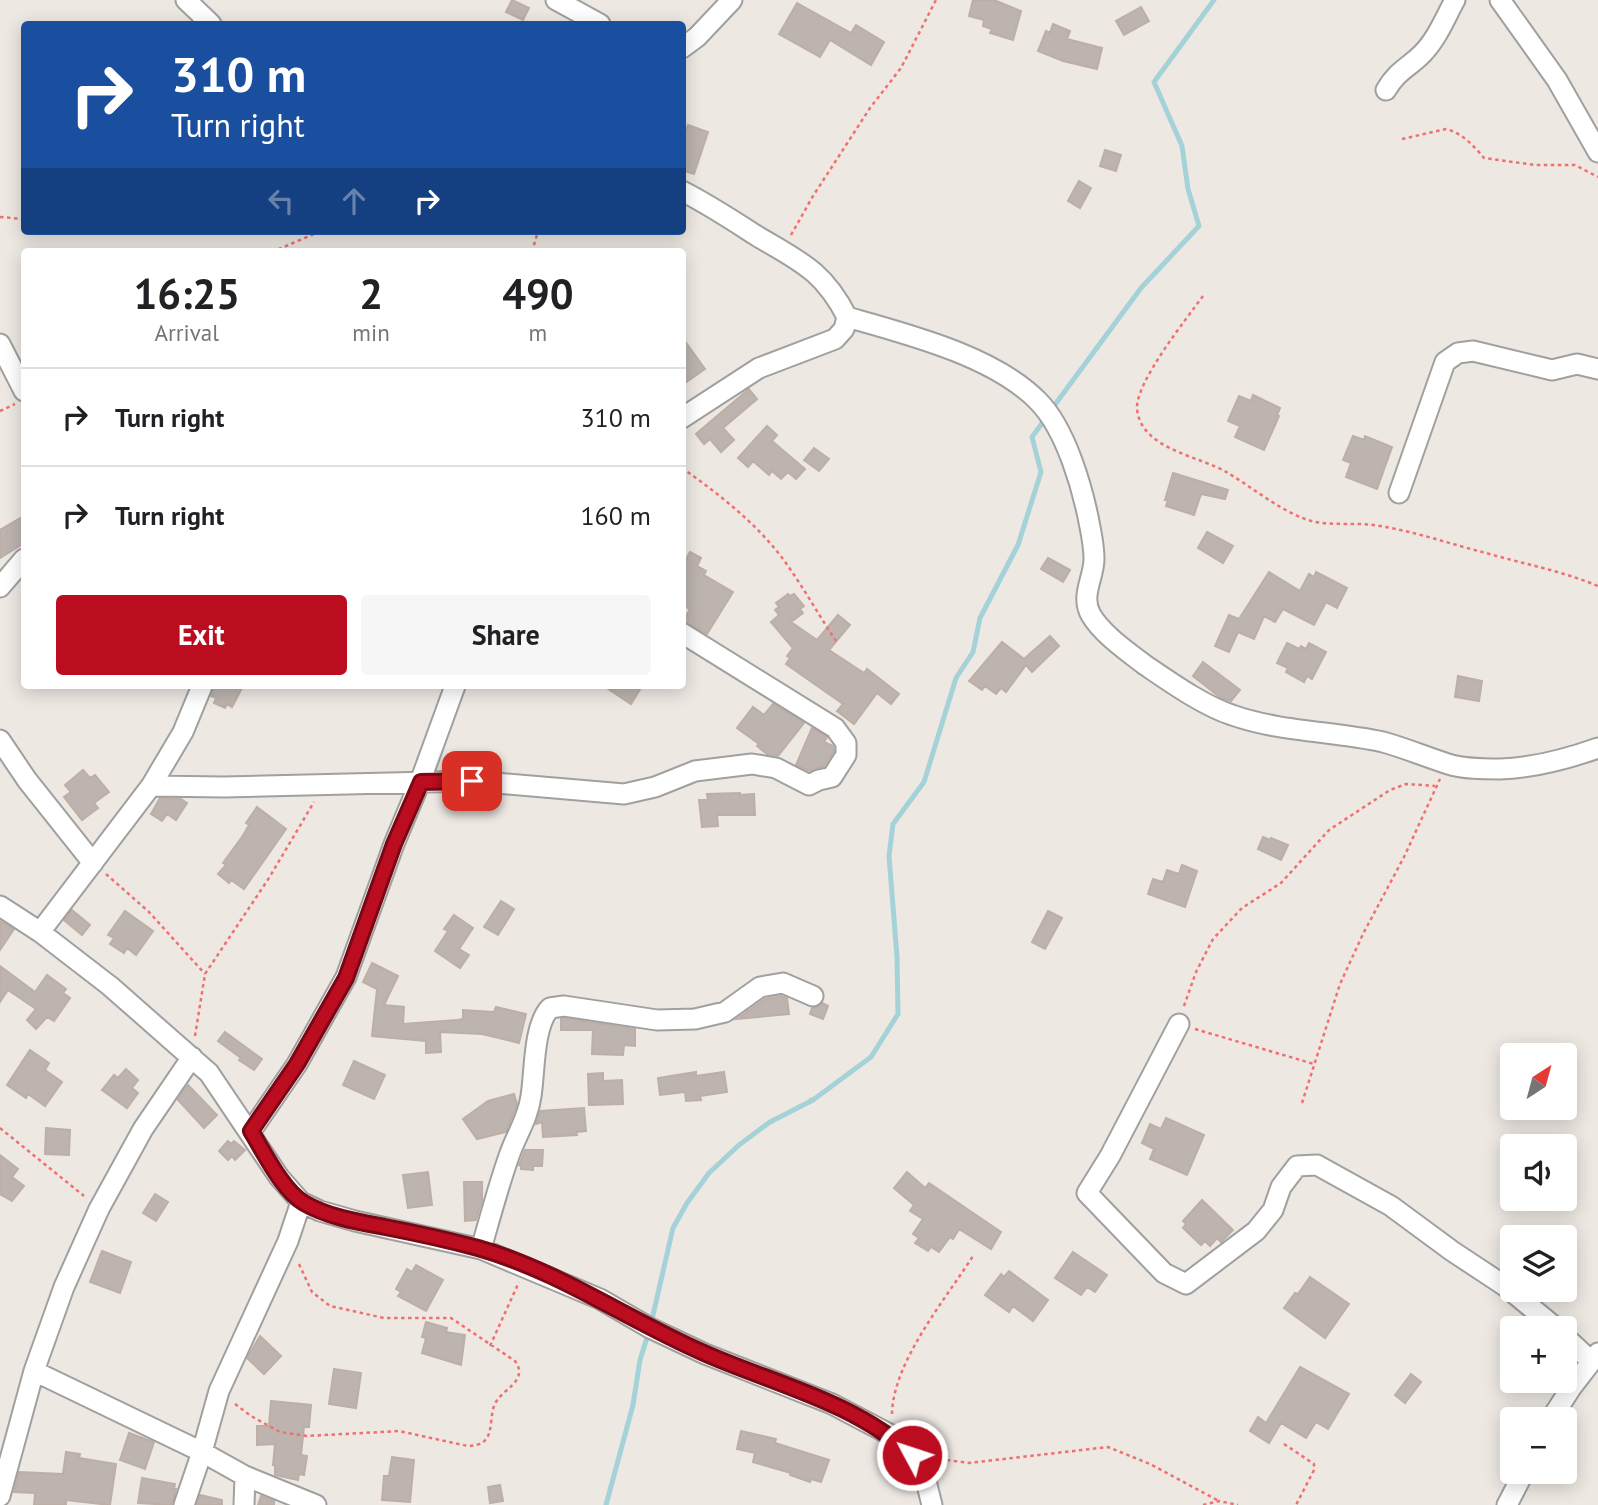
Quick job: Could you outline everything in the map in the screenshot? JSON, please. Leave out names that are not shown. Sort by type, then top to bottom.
[{"type":"street","points":[[186,0],[208,21]]},
{"type":"street","points":[[556,0],[594,21]]},
{"type":"street","points":[[686,45],[732,0]]},
{"type":"street","points":[[1386,90],[1403,68],[1423,52],[1455,0]]},
{"type":"street","points":[[1500,0],[1557,80],[1598,152]]},
{"type":"street","points":[[686,193],[783,249],[826,282],[847,317],[938,343],[1012,381],[1039,402],[1061,435],[1080,487],[1090,527],[1094,561],[1087,603],[1091,615],[1122,649],[1159,674],[1231,715],[1272,725],[1381,742],[1422,753],[1450,765],[1501,769],[1560,761],[1598,748]]},
{"type":"street","points":[[686,415],[759,368],[835,339],[844,329],[847,317]]},
{"type":"street","points":[[0,344],[21,385]]},
{"type":"street","points":[[1399,493],[1445,362],[1458,353],[1473,351],[1552,370],[1577,364],[1598,369]]},
{"type":"street","points":[[0,587],[21,562]]},
{"type":"street","points":[[151,786],[223,787],[472,781],[624,794],[654,787],[695,771],[727,766],[752,764],[776,768],[808,785],[832,777],[846,755],[846,743],[835,729],[686,636]]},
{"type":"street","points":[[40,932],[151,786],[183,732],[201,689]]},
{"type":"street","points":[[251,1131],[297,1064],[346,978],[454,689]]},
{"type":"street","points":[[0,740],[27,780],[93,863]]},
{"type":"street","points":[[0,906],[40,932],[110,986],[209,1073],[251,1131],[279,1177],[301,1202],[320,1211],[355,1221],[481,1249],[600,1299],[650,1328],[705,1354],[832,1404],[891,1435],[912,1455],[926,1481],[932,1505]]},
{"type":"street","points":[[481,1249],[504,1169],[514,1141],[525,1122],[542,1021],[550,1008],[564,1006],[657,1020],[695,1019],[726,1012],[760,987],[783,983],[813,996]]},
{"type":"street","points":[[1179,1024],[1110,1156],[1087,1193],[1164,1273],[1186,1284],[1256,1231],[1273,1210],[1281,1186],[1297,1166],[1317,1165],[1391,1206],[1505,1286],[1541,1316]]},
{"type":"street","points":[[0,1496],[34,1371],[64,1287],[99,1209],[143,1129],[192,1057]]},
{"type":"street","points":[[184,1505],[219,1391],[288,1241],[301,1202]]},
{"type":"street","points":[[1559,1407],[1594,1357],[1577,1345]]},
{"type":"street","points":[[34,1371],[202,1452],[245,1476],[316,1505]]},
{"type":"street","points":[[244,1505],[245,1476]]},
{"type":"street","points":[[1507,1505],[1518,1484]]},
{"type":"path","points":[[783,249],[813,196],[870,108],[901,68],[936,0]]},
{"type":"path","points":[[1402,139],[1446,129],[1474,145],[1484,158],[1535,165],[1575,165],[1598,177]]},
{"type":"path","points":[[0,217],[21,219]]},
{"type":"path","points":[[281,248],[312,235]]},
{"type":"path","points":[[1203,296],[1170,341],[1140,394],[1137,406],[1139,418],[1146,429],[1162,443],[1183,456],[1225,471],[1305,519],[1324,523],[1374,525],[1546,568],[1598,586]]},
{"type":"path","points":[[686,471],[713,489],[755,527],[782,559],[836,641]]},
{"type":"path","points":[[1302,1102],[1340,984],[1363,934],[1404,858],[1435,786],[1450,765]]},
{"type":"path","points":[[192,1057],[205,974],[269,878],[324,784]]},
{"type":"path","points":[[1314,1063],[1179,1024],[1203,954],[1242,908],[1281,883],[1329,830],[1373,801],[1406,784],[1435,786]]},
{"type":"path","points":[[93,863],[149,912],[205,974]]},
{"type":"path","points":[[0,1128],[99,1209]]},
{"type":"path","points":[[219,1391],[251,1416],[280,1432],[307,1436],[399,1431],[475,1446],[490,1432],[494,1406],[501,1394],[518,1379],[520,1373],[514,1361],[451,1318],[384,1318],[330,1306],[312,1292],[288,1241]]},
{"type":"path","points":[[891,1435],[892,1406],[899,1374],[973,1256]]},
{"type":"path","points":[[490,1346],[524,1266]]},
{"type":"path","points":[[1284,1444],[1314,1464],[1314,1470],[1296,1505]]},
{"type":"path","points":[[912,1455],[969,1463],[1108,1447],[1150,1464],[1219,1501],[1238,1505]]},
{"type":"path","points":[[1203,1505],[1219,1501]]},
{"type":"building","points":[[512,0],[529,8],[523,20],[506,12]]},
{"type":"building","points":[[973,0],[994,0],[1021,11],[1013,40],[990,33],[992,29],[983,26],[984,20],[969,16]]},
{"type":"building","points":[[797,3],[851,33],[856,25],[884,42],[871,65],[830,40],[820,57],[779,34]]},
{"type":"building","points":[[1141,7],[1149,21],[1124,35],[1116,21]]},
{"type":"building","points":[[1053,24],[1070,31],[1067,39],[1102,48],[1097,69],[1063,61],[1038,51],[1046,31],[1050,33]]},
{"type":"building","points":[[688,125],[708,132],[694,174],[686,171]]},
{"type":"building","points":[[1105,150],[1121,155],[1116,171],[1100,166]]},
{"type":"building","points":[[1079,181],[1091,188],[1080,208],[1068,201]]},
{"type":"building","points":[[686,343],[705,369],[686,382]]},
{"type":"building","points":[[749,389],[757,399],[723,428],[734,440],[721,452],[710,439],[704,444],[696,434]]},
{"type":"building","points":[[1253,395],[1280,408],[1264,450],[1235,437],[1240,426],[1228,421],[1239,396],[1251,401]]},
{"type":"building","points":[[767,426],[777,435],[772,441],[805,469],[796,479],[788,472],[781,479],[772,471],[769,475],[753,461],[748,467],[738,458]]},
{"type":"building","points":[[1353,436],[1364,440],[1365,436],[1392,447],[1377,489],[1346,477],[1351,463],[1343,460]]},
{"type":"building","points":[[814,448],[829,459],[819,471],[804,460]]},
{"type":"building","points":[[1173,473],[1228,490],[1225,499],[1201,494],[1194,515],[1166,506],[1168,500],[1165,500]]},
{"type":"building","points":[[21,518],[21,545],[0,558],[0,530]]},
{"type":"building","points":[[1207,532],[1233,546],[1223,563],[1198,548]]},
{"type":"building","points":[[690,552],[701,558],[697,566],[706,571],[704,575],[733,592],[707,634],[686,623],[690,609],[686,607],[686,559]]},
{"type":"building","points":[[1048,558],[1070,570],[1063,582],[1041,569]]},
{"type":"building","points":[[1269,572],[1300,591],[1309,574],[1314,577],[1316,572],[1347,588],[1337,608],[1326,602],[1314,625],[1283,609],[1275,622],[1264,616],[1254,639],[1238,632],[1229,652],[1215,646],[1229,615],[1239,619]]},
{"type":"building","points":[[788,594],[794,594],[804,606],[800,609],[803,613],[791,622],[817,640],[838,615],[850,625],[829,650],[864,673],[867,669],[899,694],[891,704],[877,693],[854,724],[837,711],[843,704],[786,664],[790,658],[787,656],[793,648],[771,622],[779,615],[775,610],[779,607],[776,603]]},
{"type":"building","points":[[1050,636],[1059,646],[1032,672],[1026,665],[1006,692],[1001,688],[996,694],[985,686],[982,690],[969,681],[1002,642],[1024,659]]},
{"type":"building","points":[[1287,643],[1299,649],[1301,646],[1306,649],[1309,643],[1326,652],[1312,679],[1307,676],[1304,682],[1286,672],[1288,668],[1277,663]]},
{"type":"building","points":[[1203,662],[1240,690],[1231,701],[1221,698],[1193,676]]},
{"type":"building","points":[[1458,676],[1482,681],[1479,701],[1455,697]]},
{"type":"building","points":[[214,689],[241,689],[232,707],[227,704],[225,708],[214,703],[216,698],[211,696]]},
{"type":"building","points":[[608,689],[640,689],[631,704]]},
{"type":"building","points":[[773,704],[804,723],[778,756],[767,754],[757,746],[759,744],[737,728],[753,707],[764,715]]},
{"type":"building","points":[[812,728],[827,737],[824,742],[833,746],[834,751],[824,766],[809,771],[796,765]]},
{"type":"building","points":[[83,770],[90,778],[95,775],[109,792],[94,803],[98,808],[82,820],[64,797],[71,792],[65,785]]},
{"type":"building","points":[[707,794],[754,794],[755,815],[717,815],[718,826],[702,827],[699,800],[708,800]]},
{"type":"building","points":[[160,798],[181,799],[187,803],[176,820],[167,814],[162,821],[151,814]]},
{"type":"building","points":[[257,807],[286,829],[244,889],[231,880],[229,883],[218,874],[226,865],[223,863],[242,837],[249,825],[246,823]]},
{"type":"building","points":[[1263,837],[1288,845],[1281,860],[1258,849]]},
{"type":"building","points":[[1182,865],[1197,871],[1185,907],[1148,894],[1153,879],[1163,882],[1167,870],[1179,874]]},
{"type":"building","points":[[501,901],[514,909],[498,935],[484,927]]},
{"type":"building","points":[[72,910],[90,925],[82,935],[64,920]]},
{"type":"building","points":[[125,911],[153,931],[136,955],[127,948],[124,953],[110,944],[114,938],[108,935]]},
{"type":"building","points":[[1048,911],[1062,918],[1045,949],[1032,942]]},
{"type":"building","points":[[454,915],[473,928],[459,949],[469,955],[460,968],[435,951],[448,931],[444,929]]},
{"type":"building","points":[[0,921],[14,929],[0,950]]},
{"type":"building","points":[[372,963],[398,976],[384,1005],[404,1007],[403,1024],[463,1019],[463,1010],[494,1012],[496,1007],[526,1014],[519,1043],[482,1034],[440,1032],[441,1052],[426,1053],[426,1041],[372,1036],[377,989],[363,982]]},
{"type":"building","points":[[0,966],[35,992],[47,975],[66,989],[63,993],[70,998],[54,1021],[47,1017],[36,1029],[27,1020],[36,1009],[8,990],[0,1002]]},
{"type":"building","points":[[781,996],[787,998],[789,1014],[737,1019],[765,999]]},
{"type":"building","points":[[822,1003],[828,1006],[823,1019],[810,1014],[812,1008]]},
{"type":"building","points":[[561,1019],[635,1029],[635,1046],[624,1045],[623,1055],[592,1054],[593,1030],[561,1030]]},
{"type":"building","points":[[225,1032],[262,1059],[254,1070],[218,1041]]},
{"type":"building","points":[[30,1050],[49,1063],[45,1070],[62,1082],[45,1106],[28,1094],[26,1098],[7,1085]]},
{"type":"building","points":[[354,1061],[385,1075],[374,1099],[343,1085]]},
{"type":"building","points":[[126,1069],[138,1080],[132,1088],[138,1093],[127,1108],[102,1090],[114,1075],[118,1078]]},
{"type":"building","points":[[696,1072],[696,1076],[724,1072],[727,1092],[700,1096],[701,1100],[686,1101],[685,1092],[660,1095],[658,1078]]},
{"type":"building","points":[[603,1073],[603,1081],[622,1080],[623,1104],[589,1105],[588,1074]]},
{"type":"building","points":[[188,1085],[217,1115],[204,1128],[178,1100]]},
{"type":"building","points":[[514,1094],[517,1104],[506,1132],[477,1139],[463,1119],[488,1101]]},
{"type":"building","points":[[584,1108],[586,1131],[576,1132],[577,1135],[543,1137],[542,1122],[536,1124],[540,1111]]},
{"type":"building","points":[[1166,1118],[1204,1135],[1187,1175],[1150,1159],[1154,1149],[1142,1143],[1150,1124],[1161,1129]]},
{"type":"building","points":[[46,1128],[70,1130],[69,1155],[45,1154]]},
{"type":"building","points":[[228,1141],[231,1144],[234,1141],[245,1150],[235,1160],[232,1156],[228,1160],[219,1151]]},
{"type":"building","points":[[525,1150],[543,1150],[542,1166],[533,1166],[533,1170],[521,1169],[519,1165]]},
{"type":"building","points":[[0,1155],[18,1169],[12,1177],[24,1186],[12,1201],[0,1194]]},
{"type":"building","points":[[428,1172],[432,1205],[408,1208],[403,1175]]},
{"type":"building","points":[[907,1172],[925,1188],[929,1183],[1001,1232],[991,1249],[959,1229],[939,1252],[931,1247],[928,1251],[915,1243],[919,1238],[913,1234],[923,1219],[910,1211],[914,1205],[894,1188]]},
{"type":"building","points":[[464,1182],[482,1182],[482,1200],[476,1220],[465,1221]]},
{"type":"building","points":[[155,1194],[168,1202],[156,1221],[143,1213]]},
{"type":"building","points":[[1202,1200],[1233,1230],[1221,1242],[1217,1238],[1210,1246],[1205,1241],[1201,1245],[1183,1228],[1186,1224],[1183,1221]]},
{"type":"building","points":[[102,1251],[131,1262],[120,1293],[90,1282]]},
{"type":"building","points":[[1073,1252],[1107,1275],[1095,1292],[1087,1287],[1081,1295],[1055,1278]]},
{"type":"building","points":[[416,1265],[443,1280],[426,1311],[398,1296],[401,1292],[396,1289],[407,1269],[412,1272]]},
{"type":"building","points":[[1009,1271],[1048,1300],[1033,1321],[1013,1306],[1009,1312],[985,1295],[1001,1274],[1004,1277]]},
{"type":"building","points":[[1310,1277],[1349,1304],[1325,1338],[1284,1308]]},
{"type":"building","points":[[426,1322],[447,1328],[446,1332],[465,1335],[461,1365],[422,1353]]},
{"type":"building","points":[[260,1336],[281,1356],[264,1374],[247,1358]]},
{"type":"building","points":[[1300,1367],[1349,1394],[1328,1429],[1316,1422],[1306,1438],[1281,1423],[1269,1443],[1250,1431],[1258,1417],[1266,1423]]},
{"type":"building","points":[[334,1369],[361,1373],[356,1408],[329,1404]]},
{"type":"building","points":[[1411,1374],[1421,1382],[1405,1403],[1395,1395]]},
{"type":"building","points":[[271,1401],[311,1405],[309,1427],[304,1427],[301,1455],[307,1456],[304,1475],[299,1474],[298,1480],[275,1475],[275,1444],[257,1445],[257,1426],[269,1426]]},
{"type":"building","points":[[741,1431],[776,1439],[775,1443],[829,1460],[821,1482],[811,1479],[810,1482],[790,1475],[791,1473],[753,1462],[755,1453],[737,1449]]},
{"type":"building","points":[[129,1433],[154,1442],[145,1469],[120,1460]]},
{"type":"building","points":[[66,1452],[80,1454],[79,1458],[116,1464],[110,1505],[66,1500],[66,1505],[34,1505],[35,1493],[14,1492],[19,1472],[63,1474]]},
{"type":"building","points":[[392,1457],[414,1460],[410,1502],[382,1500],[384,1476],[389,1476]]},
{"type":"building","points":[[142,1478],[175,1484],[172,1505],[138,1503]]},
{"type":"building","points":[[500,1485],[503,1501],[490,1503],[488,1487]]},
{"type":"building","points":[[200,1495],[222,1500],[222,1505],[197,1505]]},
{"type":"building","points":[[261,1496],[274,1501],[274,1505],[258,1505]]},
{"type":"waterway","points":[[1051,410],[1141,288],[1199,226],[1188,189],[1182,146],[1154,82],[1214,0]]},
{"type":"waterway","points":[[813,1100],[871,1057],[898,1014],[897,957],[889,856],[893,824],[924,782],[956,678],[973,652],[980,618],[1018,545],[1041,472],[1032,437],[1046,418]]},
{"type":"waterway","points":[[606,1505],[633,1405],[640,1360],[673,1228],[709,1173],[739,1145],[770,1122],[811,1100]]},
{"type":"route","points":[[472,781],[421,782],[394,844],[346,978],[297,1064],[251,1131],[279,1177],[301,1202],[320,1211],[481,1249],[559,1280],[705,1354],[832,1404],[891,1435],[912,1455]]}]
